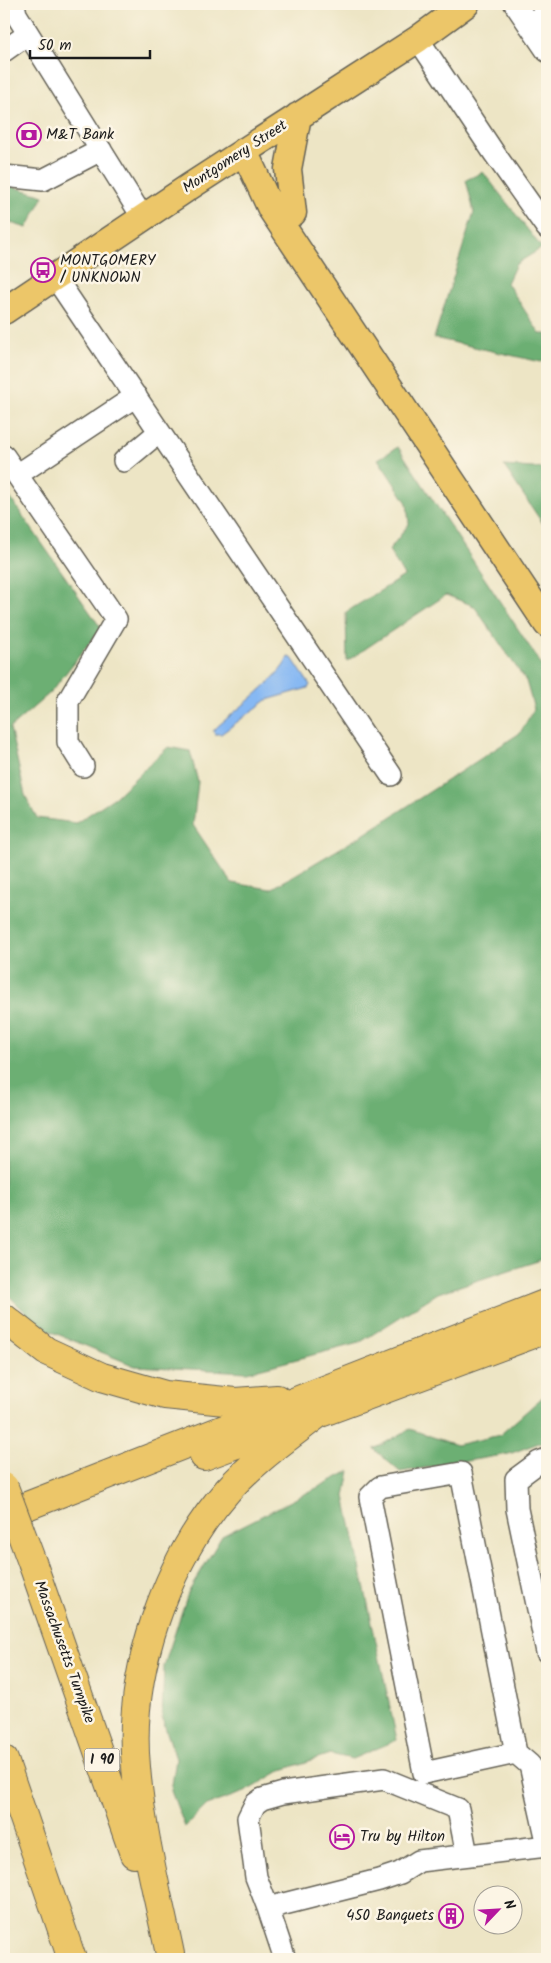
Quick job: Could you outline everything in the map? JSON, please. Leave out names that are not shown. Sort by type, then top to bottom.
[{"type":"highway","points":[[4,1533],[170,1469],[547,1303]]},
{"type":"highway","points":[[4,1318],[46,1351],[102,1377],[164,1395],[235,1402],[311,1406]]},
{"type":"highway","points":[[4,1515],[311,1406],[547,1329]]},
{"type":"highway","points":[[171,1957],[141,1819],[135,1765],[136,1702],[148,1644],[168,1585],[180,1559],[202,1524],[228,1490],[268,1452],[311,1406]]},
{"type":"highway","name":"Massachusetts Turnpike","points":[[4,1487],[171,1957]]},
{"type":"highway","points":[[4,1760],[72,1959]]},
{"type":"main road","name":"Montgomery Street","points":[[4,311],[244,151],[418,39],[466,4]]},
{"type":"main road","points":[[293,213],[288,169],[298,116]]},
{"type":"main road","points":[[244,151],[293,213],[547,592]]},
{"type":"main road","points":[[244,151],[271,210],[547,624]]},
{"type":"lane","points":[[14,4],[16,14],[28,34],[143,218]]},
{"type":"lane","points":[[515,4],[547,51]]},
{"type":"lane","points":[[529,25],[547,12]]},
{"type":"lane","points":[[4,51],[28,34]]},
{"type":"lane","points":[[418,39],[547,228]]},
{"type":"lane","points":[[4,176],[43,180],[101,150]]},
{"type":"lane","points":[[55,277],[391,775]]},
{"type":"lane","points":[[17,475],[136,396]]},
{"type":"lane","points":[[124,461],[160,432]]},
{"type":"lane","points":[[4,456],[116,619],[68,701],[68,742],[83,766]]},
{"type":"lane","points":[[547,1459],[539,1462],[516,1479],[517,1509],[539,1569],[547,1652]]},
{"type":"lane","points":[[516,1753],[424,1773],[370,1497],[380,1487],[461,1473],[516,1753],[530,1765],[547,1842]]},
{"type":"lane","points":[[286,1959],[256,1876],[248,1818],[255,1804],[262,1799],[283,1793],[384,1779],[458,1809],[467,1855]]},
{"type":"lane","points":[[268,1908],[379,1880],[400,1873],[419,1861],[547,1846]]},
{"type":"green space","points":[[483,172],[542,248],[516,264],[507,283],[540,334],[547,334],[547,359],[541,362],[434,338],[474,212],[466,180]]},
{"type":"green space","points":[[4,184],[44,196],[27,228],[4,221]]},
{"type":"green space","points":[[398,447],[547,673],[547,1258],[438,1293],[359,1343],[247,1372],[135,1366],[40,1327],[4,1291],[4,489],[101,628],[51,692],[10,728],[25,795],[37,818],[76,823],[115,797],[168,747],[190,751],[198,782],[193,825],[232,883],[271,889],[366,833],[520,733],[534,709],[526,681],[474,606],[446,595],[347,661],[346,612],[404,576],[389,550],[409,524],[407,503],[378,459]]},
{"type":"green space","points":[[504,466],[547,469],[547,530]]},
{"type":"green space","points":[[547,1393],[547,1440],[509,1454],[400,1472],[374,1449],[410,1429],[456,1445],[500,1435]]},
{"type":"green space","points":[[350,1471],[345,1496],[397,1740],[352,1759],[330,1754],[282,1770],[245,1792],[207,1805],[185,1827],[171,1791],[176,1759],[162,1718],[164,1666],[188,1593],[222,1536]]},
{"type":"water","points":[[288,657],[292,658],[310,685],[308,688],[267,700],[221,734],[215,734],[213,731],[268,683],[284,665]]},
{"type":"place","name":"M&T Bank","points":[[29,135]]},
{"type":"place","name":"MONTGOMERY / UNKNOWN","points":[[43,270]]},
{"type":"place","name":"Tru by Hilton","points":[[342,1837]]},
{"type":"place","name":"450 Banquets","points":[[451,1916]]}]
